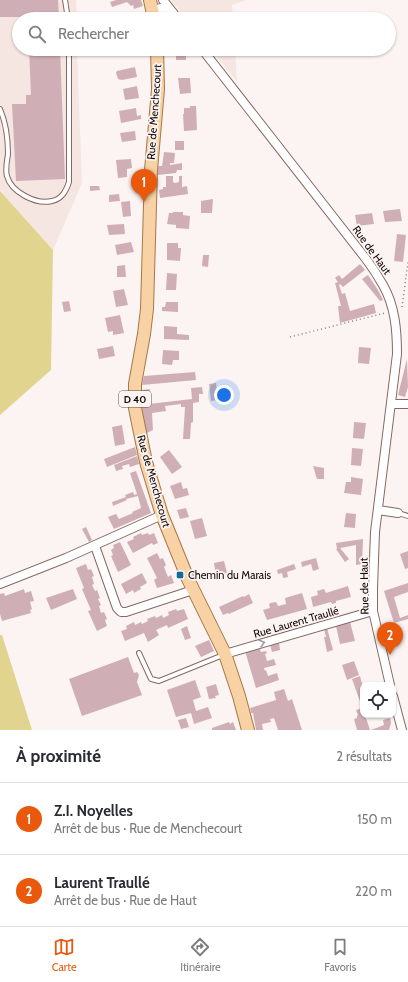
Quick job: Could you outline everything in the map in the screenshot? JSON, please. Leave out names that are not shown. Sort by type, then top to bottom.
[{"type":"main road","name":"Rue de Menchecourt","points":[[157,56],[158,89],[150,183],[147,309],[135,396],[135,408],[146,462],[162,515],[193,590],[224,654],[240,696],[248,730]]},
{"type":"street","points":[[163,0],[173,12]]},
{"type":"street","points":[[152,10],[161,8],[168,12]]},
{"type":"street","name":"Rue de Haut","points":[[207,56],[366,259],[383,285],[393,310],[397,335],[397,354],[375,532],[373,588],[373,611],[389,682]]},
{"type":"street","points":[[391,404],[408,404]]},
{"type":"street","points":[[378,510],[398,513]]},
{"type":"street","points":[[0,584],[95,546],[162,515]]},
{"type":"street","points":[[95,546],[117,608],[121,612],[126,612],[193,590]]},
{"type":"street","name":"Rue Laurent Traullé","points":[[224,654],[373,611]]},
{"type":"street","points":[[396,707],[402,730]]},
{"type":"lane","points":[[65,0],[67,12]]},
{"type":"lane","points":[[0,109],[4,119],[8,144],[7,176],[12,186],[31,200],[46,203],[56,200],[66,190],[69,182],[69,56]]},
{"type":"lane","points":[[398,513],[408,516]]},
{"type":"lane","points":[[139,653],[151,679],[159,681],[224,654]]},
{"type":"path","points":[[290,337],[386,313],[402,307],[408,262]]},
{"type":"shaded area","points":[[0,0],[76,0],[77,12],[12,12],[12,56],[77,56],[82,183],[53,250],[0,191]]},
{"type":"shaded area","points":[[171,0],[247,0],[232,5],[232,12],[181,12]]},
{"type":"shaded area","points":[[217,56],[235,56],[237,82]]},
{"type":"shaded area","points":[[0,191],[53,250],[51,370],[0,415]]},
{"type":"shaded area","points":[[0,635],[2,635],[32,730],[0,730]]},
{"type":"building","points":[[0,0],[58,0],[59,12],[12,12],[12,17],[0,17]]},
{"type":"building","points":[[116,0],[141,0],[143,6],[134,9],[133,5],[131,6],[127,2],[112,7],[110,2]]},
{"type":"building","points":[[29,56],[60,56],[65,179],[16,181],[12,104],[26,104],[26,95],[31,95]]},
{"type":"building","points":[[176,56],[186,56],[186,60],[176,60]]},
{"type":"building","points":[[135,67],[137,77],[122,80],[118,79],[116,73],[117,71]]},
{"type":"building","points":[[178,78],[190,78],[191,93],[180,94]]},
{"type":"building","points":[[137,86],[139,98],[125,100],[123,89]]},
{"type":"building","points":[[190,106],[196,106],[197,130],[184,131],[184,108],[190,108]]},
{"type":"building","points":[[136,108],[137,116],[141,115],[141,119],[121,123],[119,111]]},
{"type":"building","points":[[135,131],[136,140],[122,142],[120,133]]},
{"type":"building","points":[[175,141],[184,141],[184,150],[175,150]]},
{"type":"building","points":[[164,152],[175,153],[174,163],[170,163],[170,165],[182,163],[182,170],[177,170],[176,173],[158,175],[158,166],[162,166]]},
{"type":"building","points":[[131,159],[132,168],[127,169],[127,177],[118,178],[116,160]]},
{"type":"building","points":[[166,176],[173,176],[173,182],[175,183],[179,182],[179,176],[182,176],[182,187],[178,188],[187,186],[188,194],[160,198],[159,190],[166,187]]},
{"type":"building","points":[[90,186],[99,186],[100,190],[90,191]]},
{"type":"building","points":[[119,194],[120,201],[109,202],[109,195]]},
{"type":"building","points":[[213,199],[212,213],[201,213],[201,201]]},
{"type":"building","points":[[130,201],[131,216],[123,217],[121,202]]},
{"type":"building","points":[[400,209],[402,221],[385,222],[383,211]]},
{"type":"building","points":[[183,212],[183,215],[190,216],[189,229],[176,228],[176,225],[167,224],[169,213]]},
{"type":"building","points":[[372,213],[374,224],[357,226],[355,215]]},
{"type":"building","points":[[124,224],[125,234],[109,235],[107,225]]},
{"type":"building","points":[[397,234],[406,235],[403,262],[394,261]]},
{"type":"building","points":[[131,242],[134,252],[117,255],[115,245]]},
{"type":"building","points":[[167,243],[178,243],[178,248],[181,248],[180,261],[167,260]]},
{"type":"building","points":[[203,255],[209,255],[208,267],[202,266]]},
{"type":"building","points":[[360,264],[365,270],[343,287],[340,284],[339,285],[342,294],[345,293],[350,311],[374,304],[376,313],[340,323],[338,306],[341,306],[335,283],[338,282],[335,278],[339,275],[342,279]]},
{"type":"building","points":[[125,265],[126,277],[117,277],[117,266]]},
{"type":"building","points":[[167,273],[177,274],[176,290],[166,290]]},
{"type":"building","points":[[368,275],[383,300],[380,301],[362,279]]},
{"type":"building","points":[[124,289],[128,305],[116,307],[113,291]]},
{"type":"building","points":[[69,301],[71,311],[64,312],[62,302]]},
{"type":"building","points":[[166,302],[178,302],[178,312],[162,311],[162,307],[165,307]]},
{"type":"building","points":[[120,315],[124,333],[113,335],[113,331],[108,332],[105,318]]},
{"type":"building","points":[[164,326],[177,327],[177,334],[189,335],[189,340],[164,339]]},
{"type":"building","points":[[113,346],[115,356],[99,359],[97,349]]},
{"type":"building","points":[[359,347],[371,348],[369,364],[358,363]]},
{"type":"building","points":[[163,350],[179,351],[179,360],[173,360],[172,365],[162,364]]},
{"type":"building","points":[[407,359],[408,387],[405,397],[398,395]]},
{"type":"building","points":[[195,372],[196,380],[142,385],[144,376]]},
{"type":"building","points":[[216,383],[218,400],[211,401],[209,384]]},
{"type":"building","points":[[202,387],[203,394],[199,394],[199,402],[193,403],[193,422],[191,423],[190,439],[183,439],[185,407],[181,407],[181,404],[165,406],[166,411],[152,413],[153,430],[145,434],[141,408],[142,390],[150,389],[149,404],[192,399],[191,388]]},
{"type":"building","points":[[354,422],[366,423],[364,439],[353,438]]},
{"type":"building","points":[[122,425],[125,444],[115,446],[112,427]]},
{"type":"building","points":[[135,447],[137,455],[107,467],[104,459]]},
{"type":"building","points":[[352,448],[363,449],[361,466],[351,465]]},
{"type":"building","points":[[169,450],[182,467],[172,474],[160,457]]},
{"type":"building","points":[[137,456],[139,464],[130,467],[129,464],[122,466],[123,469],[116,471],[114,465]]},
{"type":"building","points":[[313,466],[324,468],[324,479],[317,479]]},
{"type":"building","points":[[136,471],[151,513],[114,529],[108,517],[116,514],[119,519],[141,508],[138,496],[126,499],[127,500],[113,506],[112,502],[126,497],[125,495],[133,492],[134,495],[137,494],[130,473]]},
{"type":"building","points":[[351,477],[363,479],[361,495],[344,493],[346,482],[351,482]]},
{"type":"building","points":[[181,482],[183,489],[187,488],[189,495],[175,499],[170,486]]},
{"type":"building","points":[[186,508],[189,517],[180,519],[177,510]]},
{"type":"building","points":[[346,513],[356,514],[355,528],[344,527]]},
{"type":"building","points":[[202,518],[207,536],[195,539],[190,521]]},
{"type":"building","points":[[86,527],[92,540],[89,542],[82,529]]},
{"type":"building","points":[[141,533],[142,535],[148,533],[149,535],[154,533],[158,543],[153,545],[152,543],[133,553],[127,542],[134,539],[133,537]]},
{"type":"building","points":[[363,539],[362,564],[356,565],[356,545],[340,548],[349,559],[345,562],[336,549],[336,543]]},
{"type":"building","points":[[120,542],[131,565],[118,572],[111,556],[113,555],[111,550],[114,548],[113,545]]},
{"type":"building","points":[[408,551],[408,568],[405,569],[400,554]]},
{"type":"building","points":[[157,553],[160,559],[163,558],[166,565],[164,567],[168,577],[171,575],[174,583],[157,588],[154,580],[157,578],[147,558]]},
{"type":"building","points":[[316,558],[319,569],[313,571],[311,564],[302,567],[301,562]]},
{"type":"building","points":[[224,561],[227,573],[216,576],[214,563]]},
{"type":"building","points":[[86,564],[88,570],[91,569],[94,576],[92,577],[94,584],[92,585],[95,591],[97,590],[100,598],[98,599],[101,605],[99,606],[101,613],[104,612],[107,619],[105,620],[107,626],[97,631],[88,611],[91,610],[82,589],[84,588],[76,568]]},
{"type":"building","points":[[294,564],[296,569],[287,572],[288,577],[283,578],[282,573],[278,574],[277,570]]},
{"type":"building","points":[[142,573],[147,583],[134,593],[133,590],[126,594],[121,584]]},
{"type":"building","points":[[408,583],[408,592],[394,597],[400,618],[408,615],[408,619],[394,623],[384,591]]},
{"type":"building","points":[[348,586],[351,597],[336,601],[336,603],[332,604],[331,602],[313,607],[311,597],[318,595],[317,591],[324,589],[326,593]]},
{"type":"building","points":[[24,589],[25,593],[31,591],[34,601],[30,602],[32,609],[30,610],[31,613],[2,621],[0,614],[0,594],[4,593],[5,596]]},
{"type":"building","points":[[73,589],[77,599],[51,610],[46,598]]},
{"type":"building","points":[[302,593],[307,609],[267,620],[263,610],[270,608],[270,603],[276,602],[278,606],[286,604],[285,598]]},
{"type":"building","points":[[249,594],[253,603],[229,614],[223,615],[219,607]]},
{"type":"building","points":[[176,609],[177,611],[184,609],[188,619],[168,628],[167,625],[156,630],[159,635],[148,642],[144,633],[125,641],[121,631],[127,629],[126,626],[134,622],[135,625],[141,622],[142,624],[148,621],[147,619],[155,616],[156,618],[162,615],[163,618],[169,615],[168,612]]},
{"type":"building","points":[[350,622],[355,641],[340,644],[336,626]]},
{"type":"building","points":[[394,623],[398,636],[387,639],[384,627]]},
{"type":"building","points":[[187,626],[191,638],[185,640],[181,629]]},
{"type":"building","points":[[327,628],[333,650],[327,652],[324,629]]},
{"type":"building","points":[[209,640],[214,651],[201,657],[195,646]]},
{"type":"building","points":[[279,643],[280,650],[272,652],[270,645]]},
{"type":"building","points":[[259,647],[261,652],[266,651],[267,653],[265,654],[267,661],[274,659],[276,665],[264,668],[268,676],[277,673],[279,680],[256,688],[245,651]]},
{"type":"building","points":[[128,657],[134,673],[137,672],[139,675],[137,682],[142,695],[82,716],[69,679]]},
{"type":"building","points":[[354,661],[359,675],[347,680],[342,665]]},
{"type":"building","points":[[360,676],[362,682],[360,682],[360,701],[352,679]]},
{"type":"building","points":[[195,680],[201,697],[193,700],[196,711],[208,707],[212,718],[194,724],[191,713],[176,717],[167,690]]},
{"type":"building","points":[[216,684],[219,695],[215,696],[216,698],[209,699],[206,687]]},
{"type":"building","points":[[284,689],[288,701],[292,699],[302,730],[278,730],[274,718],[270,719],[271,722],[262,724],[263,730],[256,730],[253,713],[251,713],[250,708],[276,700],[274,692]]},
{"type":"building","points":[[360,709],[360,718],[366,718],[370,730],[357,730],[354,719],[357,718],[358,715],[356,710]]},
{"type":"building","points":[[186,718],[189,727],[181,729],[178,720]]},
{"type":"building","points":[[390,718],[391,723],[389,730],[371,730],[384,725],[383,720]]},
{"type":"building","points":[[229,722],[230,724],[233,722],[236,730],[212,730],[212,728]]},
{"type":"place","name":"Z.I. Noyelles","points":[[144,202]]},
{"type":"place","name":"Chemin du Marais","points":[[180,575]]},
{"type":"place","name":"Laurent Traullé","points":[[390,655]]}]
